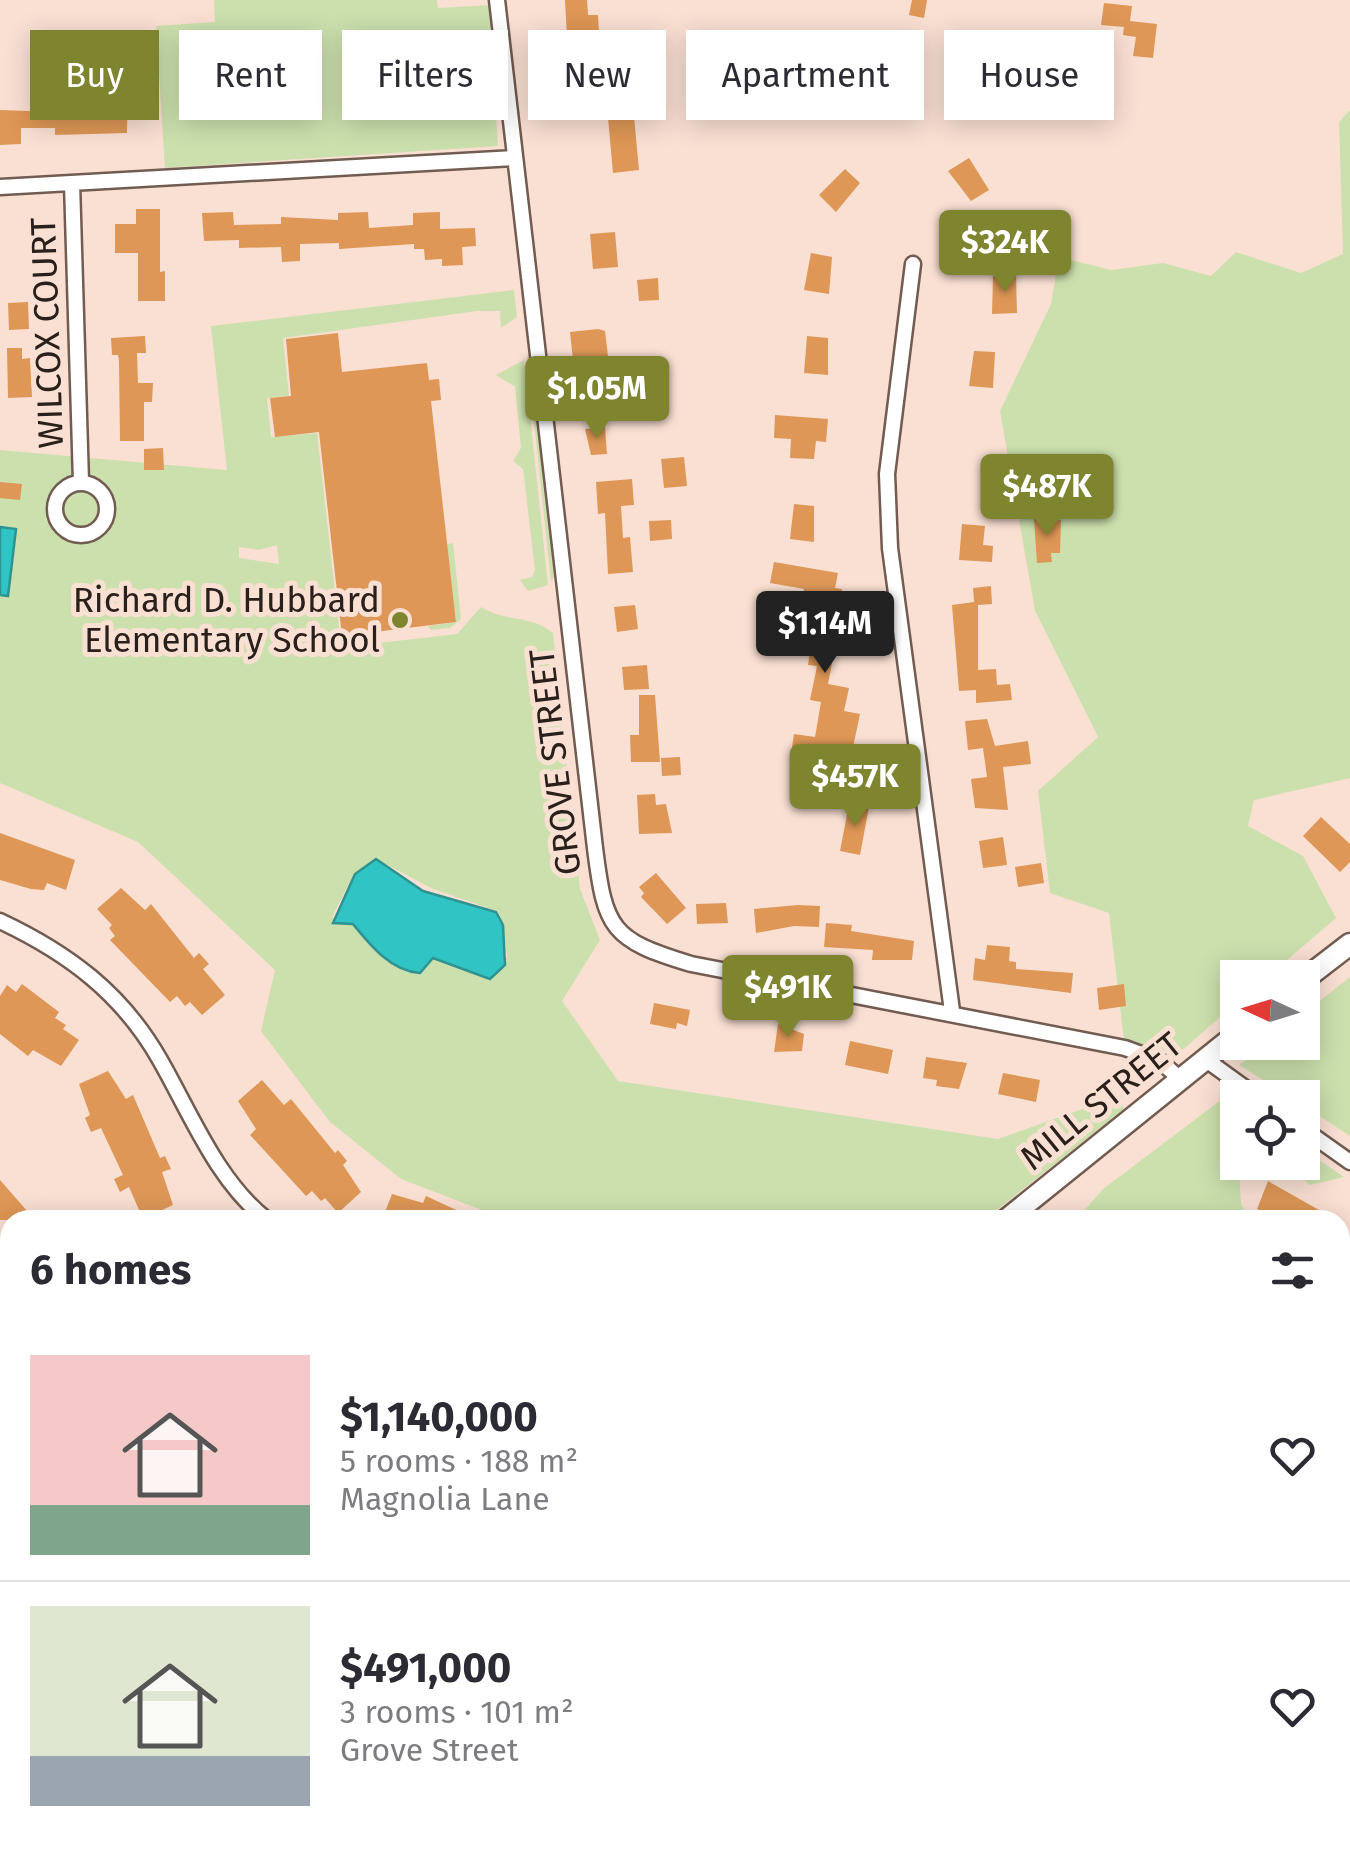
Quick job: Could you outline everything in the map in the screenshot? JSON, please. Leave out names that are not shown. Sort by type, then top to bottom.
[{"type":"main road","points":[[1320,968],[1350,944]]},
{"type":"main road","name":"MILL STREET","points":[[1018,1210],[1220,1047]]},
{"type":"street","name":"GROVE STREET","points":[[497,0],[597,866],[608,918],[637,946],[691,964],[952,1011],[1125,1048],[1160,1062],[1179,1078]]},
{"type":"street","points":[[0,188],[515,158]]},
{"type":"street","name":"WILCOX COURT","points":[[72,183],[81,482]]},
{"type":"street","points":[[913,264],[888,474],[890,548],[952,1011]]},
{"type":"street","points":[[0,921],[56,947],[116,999],[158,1056],[202,1140],[253,1210]]},
{"type":"street","points":[[1205,1059],[1234,1080]]},
{"type":"street","points":[[1320,1141],[1350,1162]]},
{"type":"green space","points":[[214,0],[437,0],[438,8],[489,5],[491,30],[342,30],[342,120],[496,120],[498,146],[165,168],[156,26],[215,22]]},
{"type":"green space","points":[[1350,110],[1350,778],[1254,800],[1248,826],[1303,856],[1336,918],[1287,960],[1220,960],[1220,1017],[1178,1054],[1124,1041],[1109,913],[1050,893],[1038,791],[1098,737],[1035,611],[1000,411],[1051,304],[1059,257],[1111,270],[1163,263],[1211,276],[1236,252],[1301,273],[1343,254],[1339,122]]},
{"type":"green space","points":[[514,290],[517,317],[501,328],[500,311],[477,311],[283,338],[289,396],[267,398],[271,437],[317,433],[340,635],[325,637],[326,649],[457,634],[481,607],[537,623],[553,633],[580,889],[600,940],[562,1001],[618,1081],[998,1139],[1122,1095],[1123,1110],[997,1210],[482,1210],[401,1179],[329,1121],[261,1031],[275,970],[138,842],[0,783],[0,450],[227,470],[211,326]],"holes":[[[277,545],[279,564],[239,558],[239,547],[259,550]],[[376,859],[433,889],[497,911],[503,924],[507,957],[490,979],[433,957],[420,973],[374,950],[353,923],[332,917],[354,874]]]},
{"type":"green space","points":[[527,355],[533,368],[556,573],[551,582]]},
{"type":"green space","points":[[524,360],[548,585],[528,591],[520,580],[532,577],[535,570],[523,469],[513,461],[521,448],[515,387],[496,375]]},
{"type":"green space","points":[[453,543],[461,619],[450,628],[431,630],[428,626],[456,622],[447,544]]},
{"type":"green space","points":[[1350,977],[1350,1136],[1320,1116],[1320,1080],[1263,1080],[1239,1065],[1245,1060],[1320,1060],[1320,1001]]},
{"type":"green space","points":[[1220,1101],[1220,1180],[1240,1180],[1244,1210],[1085,1210],[1103,1189]]},
{"type":"green space","points":[[1320,1161],[1344,1177],[1310,1185],[1304,1180],[1320,1180]]},
{"type":"water","points":[[0,527],[16,529],[8,596],[0,595]]},
{"type":"water","points":[[376,859],[423,891],[496,912],[503,925],[505,965],[490,979],[433,958],[420,973],[409,971],[382,956],[353,924],[333,923],[355,874]]},
{"type":"building","points":[[565,0],[587,0],[588,15],[598,15],[599,30],[567,30]]},
{"type":"building","points":[[912,0],[927,0],[924,18],[909,15]]},
{"type":"building","points":[[1104,3],[1132,6],[1130,21],[1157,24],[1153,58],[1133,56],[1136,37],[1123,35],[1124,27],[1101,25]]},
{"type":"building","points":[[0,110],[30,111],[30,120],[127,120],[127,133],[55,135],[55,128],[21,128],[21,144],[0,145]]},
{"type":"building","points":[[608,120],[634,120],[639,170],[613,173]]},
{"type":"building","points":[[969,158],[989,190],[971,201],[948,171]]},
{"type":"building","points":[[845,169],[860,183],[836,212],[819,195]]},
{"type":"building","points":[[136,209],[160,209],[160,272],[165,271],[165,301],[138,301],[138,253],[115,253],[115,224],[136,224]]},
{"type":"building","points":[[233,212],[234,225],[281,224],[281,217],[338,220],[338,213],[368,212],[369,228],[413,225],[413,213],[440,212],[440,229],[475,228],[476,246],[462,247],[463,265],[442,266],[442,259],[425,260],[424,249],[414,249],[414,244],[339,249],[339,243],[300,244],[300,261],[282,262],[281,247],[239,248],[239,240],[204,241],[202,213]]},
{"type":"building","points":[[615,232],[618,267],[593,269],[590,234]]},
{"type":"building","points":[[811,253],[832,257],[829,294],[804,290]]},
{"type":"building","points":[[1016,275],[1017,313],[992,314],[993,276]]},
{"type":"building","points":[[658,278],[659,300],[639,301],[637,280]]},
{"type":"building","points":[[28,302],[29,329],[9,330],[8,303]]},
{"type":"building","points":[[605,331],[608,356],[573,360],[570,332]]},
{"type":"building","points":[[338,333],[342,372],[427,363],[429,380],[439,379],[441,400],[431,401],[456,622],[342,636],[319,432],[275,437],[270,398],[291,396],[286,339]]},
{"type":"building","points":[[145,336],[146,353],[137,353],[138,383],[153,383],[152,402],[144,402],[144,441],[120,441],[119,361],[118,355],[112,355],[111,338]]},
{"type":"building","points":[[807,336],[828,338],[828,375],[804,373]]},
{"type":"building","points":[[7,348],[22,348],[22,359],[30,358],[32,397],[8,398]]},
{"type":"building","points":[[974,351],[995,352],[993,388],[969,386]]},
{"type":"building","points":[[775,415],[828,419],[826,442],[816,441],[814,459],[790,458],[791,439],[774,438]]},
{"type":"building","points":[[605,427],[607,454],[591,455],[585,429]]},
{"type":"building","points":[[163,448],[164,470],[144,470],[144,449]]},
{"type":"building","points":[[684,457],[687,486],[664,488],[661,459]]},
{"type":"building","points":[[632,479],[634,505],[621,506],[623,538],[630,537],[633,572],[608,574],[605,513],[598,514],[596,482]]},
{"type":"building","points":[[0,482],[22,484],[20,500],[0,498]]},
{"type":"building","points":[[794,504],[814,506],[814,542],[790,539]]},
{"type":"building","points":[[1034,519],[1061,520],[1060,553],[1051,553],[1052,562],[1037,563]]},
{"type":"building","points":[[671,520],[672,539],[650,541],[649,521]]},
{"type":"building","points":[[962,524],[985,526],[983,545],[993,546],[992,562],[959,560]]},
{"type":"building","points":[[774,562],[838,573],[835,588],[842,589],[836,627],[845,629],[842,643],[836,642],[828,684],[849,688],[844,711],[860,714],[852,752],[863,754],[858,783],[824,778],[826,759],[791,754],[794,734],[815,737],[821,702],[810,700],[817,666],[808,665],[817,603],[802,601],[804,589],[770,583]]},
{"type":"building","points":[[991,586],[992,604],[978,605],[978,670],[996,669],[997,685],[1010,684],[1012,700],[976,703],[976,690],[959,691],[952,605],[974,602],[973,588]]},
{"type":"building","points":[[635,605],[638,629],[617,632],[614,607]]},
{"type":"building","points":[[647,665],[649,689],[624,690],[622,667]]},
{"type":"building","points":[[639,695],[655,695],[660,762],[631,762],[630,735],[639,735]]},
{"type":"building","points":[[987,719],[995,746],[1028,741],[1031,764],[1003,767],[1008,810],[975,808],[971,779],[987,777],[983,748],[968,750],[965,721]]},
{"type":"building","points":[[680,757],[681,775],[662,776],[661,758]]},
{"type":"building","points":[[655,794],[656,805],[666,804],[672,833],[639,834],[637,795]]},
{"type":"building","points":[[849,804],[869,807],[860,855],[840,851]]},
{"type":"building","points":[[1321,817],[1350,844],[1350,862],[1340,872],[1303,836]]},
{"type":"building","points":[[0,833],[75,860],[66,890],[47,883],[44,890],[31,889],[0,880]]},
{"type":"building","points":[[1003,837],[1007,865],[983,868],[979,841]]},
{"type":"building","points":[[1041,863],[1044,883],[1018,887],[1015,867]]},
{"type":"building","points":[[656,873],[686,908],[667,924],[641,897],[644,893],[639,887]]},
{"type":"building","points":[[121,888],[145,910],[151,904],[194,958],[199,953],[209,964],[203,969],[225,995],[202,1015],[190,1002],[185,1006],[177,996],[170,1002],[110,940],[115,936],[109,928],[112,925],[97,909]]},
{"type":"building","points":[[726,903],[728,923],[697,924],[696,904]]},
{"type":"building","points":[[820,906],[819,927],[794,926],[756,933],[754,909]]},
{"type":"building","points":[[826,923],[852,925],[851,931],[914,941],[912,960],[872,960],[873,950],[824,947]]},
{"type":"building","points":[[987,945],[1010,947],[1009,961],[1016,962],[1016,969],[1073,973],[1071,993],[973,980],[975,958],[985,960]]},
{"type":"building","points":[[22,984],[59,1012],[55,1018],[79,1040],[61,1066],[33,1050],[28,1056],[0,1034],[0,996],[7,985],[16,992]]},
{"type":"building","points":[[1124,984],[1126,1006],[1099,1010],[1097,988]]},
{"type":"building","points":[[654,1003],[690,1010],[687,1026],[677,1023],[676,1029],[650,1024]]},
{"type":"building","points":[[778,1024],[804,1034],[802,1051],[774,1052]]},
{"type":"building","points":[[850,1041],[893,1050],[888,1074],[845,1065]]},
{"type":"building","points":[[926,1057],[967,1063],[959,1089],[936,1086],[937,1080],[923,1078]]},
{"type":"building","points":[[108,1071],[126,1099],[133,1095],[160,1158],[165,1156],[171,1169],[162,1172],[173,1205],[162,1210],[139,1210],[129,1187],[120,1192],[114,1179],[123,1175],[101,1128],[91,1132],[85,1118],[90,1115],[79,1084]]},
{"type":"building","points":[[1003,1073],[1040,1080],[1036,1102],[998,1094]]},
{"type":"building","points":[[262,1080],[284,1105],[291,1099],[335,1153],[338,1150],[347,1161],[343,1165],[361,1192],[341,1210],[335,1210],[325,1198],[321,1201],[312,1191],[306,1196],[250,1135],[256,1129],[238,1101]]},
{"type":"building","points":[[0,1180],[26,1210],[0,1210]]},
{"type":"building","points":[[1268,1181],[1319,1210],[1259,1210]]},
{"type":"building","points":[[392,1194],[423,1203],[426,1196],[456,1210],[386,1210]]},
{"type":"place","name":"Richard D. Hubbard Elementary School","points":[[400,620]]}]
